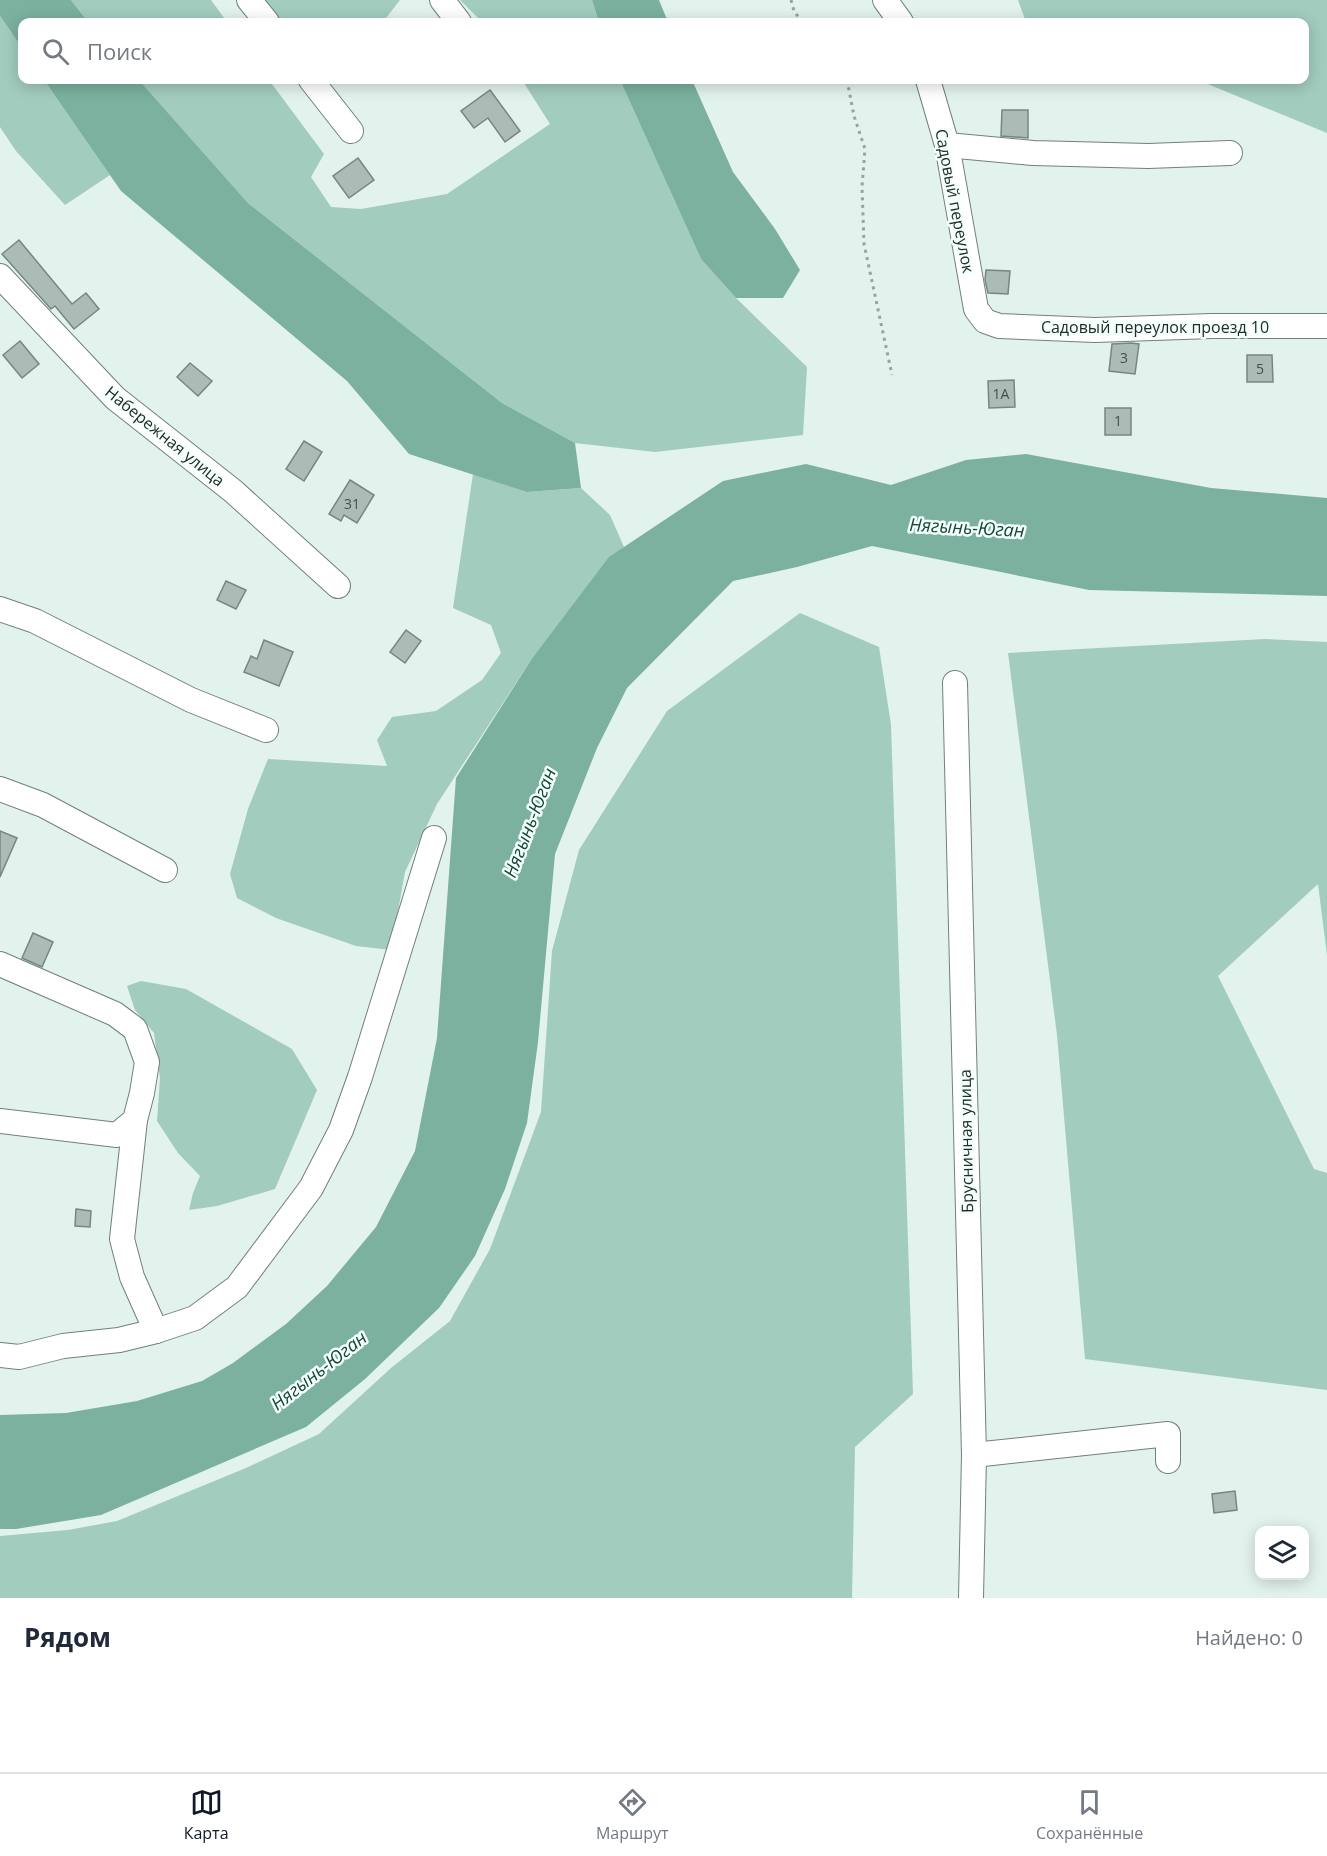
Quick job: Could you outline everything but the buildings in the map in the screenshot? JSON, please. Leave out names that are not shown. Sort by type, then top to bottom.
[{"type":"street","points":[[249,0],[264,18]]},
{"type":"street","points":[[442,0],[456,18]]},
{"type":"street","points":[[885,0],[898,18]]},
{"type":"street","points":[[314,84],[351,131]]},
{"type":"street","name":"Садовый переулок","points":[[929,84],[947,146],[976,309],[985,321]]},
{"type":"street","points":[[947,146],[1033,153],[1148,156],[1230,153]]},
{"type":"street","name":"Набережная улица","points":[[0,276],[115,398],[233,491],[338,586]]},
{"type":"street","name":"Садовый переулок проезд 10","points":[[985,321],[999,326],[1095,330],[1212,326],[1327,326]]},
{"type":"street","points":[[0,609],[35,621],[191,699],[266,730]]},
{"type":"street","name":"Брусничная улица","points":[[955,683],[974,1455],[971,1598]]},
{"type":"street","points":[[0,789],[43,805],[165,870]]},
{"type":"street","points":[[0,1355],[19,1357],[63,1346],[119,1340],[156,1331],[195,1318],[237,1287],[311,1188],[341,1130],[360,1077],[434,838]]},
{"type":"street","points":[[0,964],[115,1014],[135,1029],[147,1062],[135,1120],[122,1239],[132,1276],[156,1331]]},
{"type":"street","points":[[0,1121],[117,1135],[135,1120]]},
{"type":"street","points":[[974,1455],[1168,1434],[1168,1461]]},
{"type":"path","points":[[790,0],[799,18]]},
{"type":"path","points":[[848,84],[854,116],[865,149],[862,187],[864,244],[892,375]]},
{"type":"shaded area","points":[[71,0],[211,0],[224,18],[85,18]]},
{"type":"shaded area","points":[[263,0],[400,0],[386,18],[277,18]]},
{"type":"shaded area","points":[[460,0],[592,0],[598,18],[478,18]]},
{"type":"shaded area","points":[[1018,0],[1327,0],[1327,133],[1208,84],[1309,84],[1309,18],[1025,18]]},
{"type":"shaded area","points":[[0,16],[18,42],[18,84],[47,84],[110,175],[65,205],[16,151],[0,127]]},
{"type":"shaded area","points":[[143,84],[272,84],[324,154],[311,177],[331,207],[361,209],[447,194],[550,124],[525,84],[622,84],[701,259],[736,298],[807,367],[803,435],[655,452],[575,443],[502,403],[248,203]]},
{"type":"shaded area","points":[[473,474],[527,492],[581,488],[610,515],[624,547],[531,660],[437,804],[405,872],[391,950],[356,946],[276,918],[237,898],[230,874],[248,809],[268,759],[387,766],[377,740],[392,717],[436,711],[482,680],[501,653],[491,625],[453,608]]},
{"type":"shaded area","points":[[800,613],[879,647],[891,725],[913,1394],[855,1447],[852,1598],[0,1598],[0,1536],[68,1530],[117,1521],[246,1468],[319,1434],[391,1368],[450,1321],[490,1249],[541,1112],[552,951],[579,850],[667,711]]},
{"type":"shaded area","points":[[1265,639],[1327,642],[1327,955],[1318,884],[1218,976],[1314,1169],[1327,1173],[1327,1390],[1085,1359],[1057,1035],[1008,653]]},
{"type":"shaded area","points":[[141,981],[186,989],[292,1049],[317,1090],[275,1189],[217,1206],[189,1210],[200,1176],[178,1153],[157,1121],[160,1078],[154,1033],[135,1010],[127,986]]},
{"type":"water","points":[[0,0],[71,0],[85,18],[18,18],[18,42],[0,16]]},
{"type":"water","points":[[592,0],[659,0],[666,18],[598,18]]},
{"type":"water","points":[[47,84],[143,84],[248,203],[502,403],[575,443],[581,488],[527,492],[409,454],[347,381],[121,191]]},
{"type":"water","points":[[622,84],[694,84],[733,172],[775,229],[800,270],[783,298],[736,298],[701,259]]},
{"type":"water","name":"Нягынь-Юган","points":[[1026,454],[1211,488],[1327,498],[1327,596],[1089,590],[872,546],[797,567],[733,581],[627,688],[597,748],[555,854],[538,1042],[527,1123],[505,1189],[475,1256],[439,1308],[365,1379],[306,1427],[101,1515],[16,1529],[0,1529],[0,1415],[66,1413],[137,1401],[202,1381],[233,1363],[286,1324],[327,1286],[376,1227],[415,1151],[437,1038],[456,778],[531,660],[609,557],[723,481],[806,464],[891,485],[966,460]]}]
